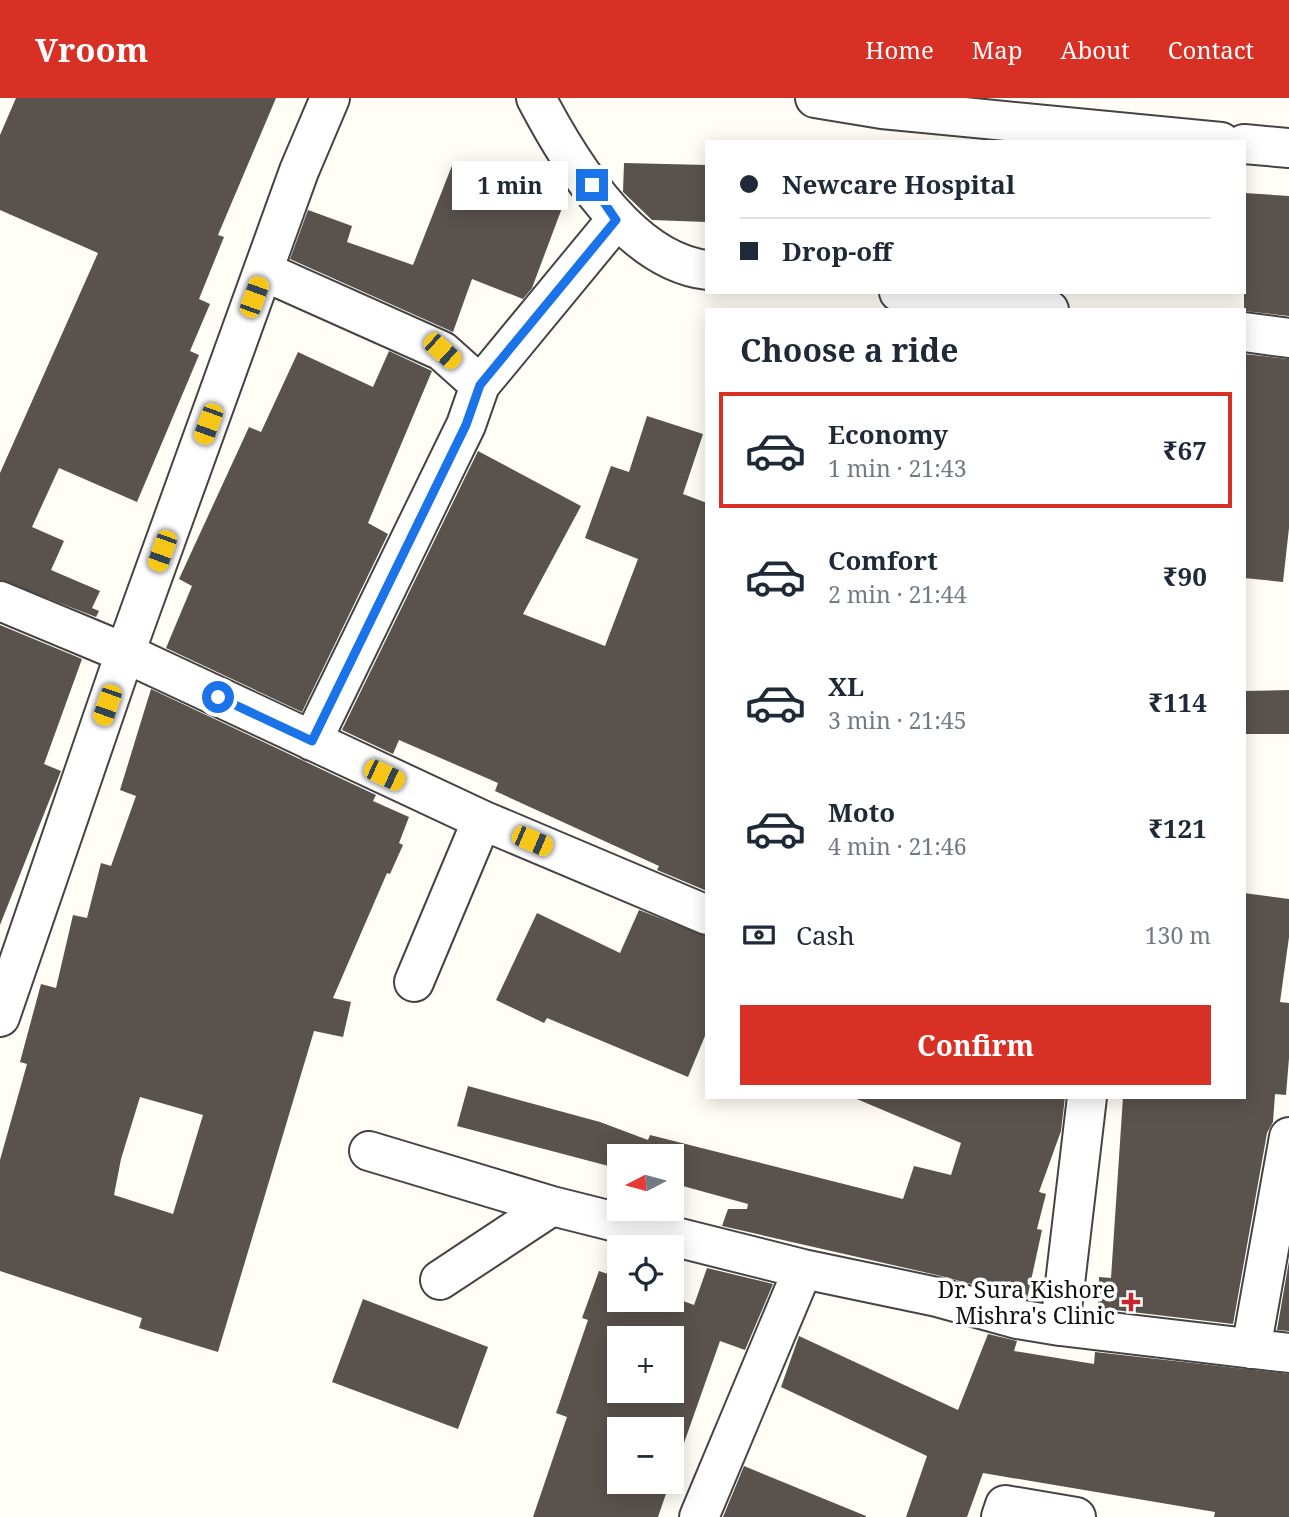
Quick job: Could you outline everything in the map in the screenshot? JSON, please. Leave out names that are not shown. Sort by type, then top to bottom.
[{"type":"street","points":[[0,1017],[125,653],[299,171],[330,98]]},
{"type":"street","points":[[536,98],[553,131],[616,220],[653,247],[692,268],[705,270]]},
{"type":"street","points":[[815,98],[882,108],[1201,140]]},
{"type":"street","points":[[1246,144],[1289,148]]},
{"type":"street","points":[[312,741],[466,425],[480,385],[616,220]]},
{"type":"street","points":[[263,271],[442,351],[480,385]]},
{"type":"street","points":[[912,294],[1020,308]]},
{"type":"street","points":[[1246,332],[1289,338]]},
{"type":"street","points":[[0,601],[125,653],[482,820],[705,914]]},
{"type":"street","points":[[414,982],[482,820]]},
{"type":"street","points":[[1060,1326],[1087,1099]]},
{"type":"street","points":[[1251,1349],[1289,1137]]},
{"type":"street","points":[[369,1151],[552,1206],[803,1269],[937,1297],[1017,1319],[1289,1353]]},
{"type":"street","points":[[440,1280],[552,1206]]},
{"type":"street","points":[[699,1517],[803,1269]]},
{"type":"street","points":[[1001,1517],[1005,1505],[1076,1517]]},
{"type":"building","points":[[16,98],[276,98],[218,235],[224,237],[199,299],[210,304],[190,351],[199,355],[137,502],[59,468],[32,527],[64,541],[51,570],[100,591],[92,608],[99,611],[96,617],[0,580],[0,473],[98,253],[0,210],[0,135]]},
{"type":"building","points":[[453,163],[520,189],[526,172],[564,186],[568,192],[532,288],[523,299],[472,279],[453,332],[290,259],[308,210],[352,226],[347,242],[413,265]]},
{"type":"building","points":[[624,163],[705,165],[705,222],[652,220],[623,192]]},
{"type":"building","points":[[1246,193],[1289,196],[1289,316],[1246,311]]},
{"type":"building","points":[[389,351],[432,371],[368,523],[388,534],[302,712],[166,648],[192,586],[179,579],[249,427],[261,432],[298,352],[373,387]]},
{"type":"building","points":[[1246,354],[1289,359],[1289,528],[1283,582],[1246,578]]},
{"type":"building","points":[[647,416],[703,434],[683,494],[705,502],[705,890],[657,870],[659,866],[495,791],[498,783],[399,740],[393,754],[342,730],[478,451],[581,506],[523,614],[605,646],[638,559],[585,538],[611,466],[629,472]]},
{"type":"building","points":[[0,625],[82,659],[44,764],[61,771],[0,925]]},
{"type":"building","points":[[151,689],[376,795],[373,801],[409,817],[399,843],[403,845],[390,874],[387,873],[333,998],[351,1002],[343,1037],[314,1031],[218,1352],[139,1328],[142,1318],[0,1271],[0,1160],[27,1064],[20,1062],[41,984],[56,988],[73,915],[87,918],[101,863],[111,866],[136,796],[120,790]],"holes":[[[140,1097],[203,1115],[173,1214],[114,1195],[121,1159]]]},
{"type":"building","points":[[1289,690],[1289,734],[1246,734],[1246,691]]},
{"type":"building","points":[[1246,893],[1289,899],[1289,937],[1280,1002],[1289,1003],[1286,1095],[1275,1094],[1273,1122],[1267,1133],[1233,1324],[1098,1308],[1099,1277],[1111,1278],[1123,1099],[1246,1099]]},
{"type":"building","points":[[639,910],[705,935],[705,1036],[688,1077],[547,1018],[544,1023],[496,1000],[537,913],[620,953]]},
{"type":"building","points":[[468,1086],[600,1122],[648,1140],[650,1135],[903,1199],[914,1166],[951,1175],[961,1143],[857,1099],[1065,1099],[1061,1131],[1039,1192],[1046,1194],[1037,1229],[1042,1230],[1027,1299],[941,1276],[722,1226],[728,1209],[747,1209],[748,1204],[684,1186],[684,1144],[607,1144],[607,1166],[457,1126]]},
{"type":"building","points":[[1289,1261],[1289,1331],[1277,1330]]},
{"type":"building","points":[[707,1268],[773,1284],[745,1350],[720,1341],[684,1443],[684,1417],[607,1417],[607,1494],[666,1494],[658,1517],[533,1517],[567,1417],[556,1413],[588,1320],[582,1318],[599,1271],[607,1274],[607,1312],[684,1312],[684,1301],[694,1305]]},
{"type":"building","points":[[363,1299],[488,1347],[458,1429],[332,1382]]},
{"type":"building","points":[[988,1334],[1017,1341],[1014,1351],[1094,1364],[1095,1352],[1289,1374],[1289,1517],[1214,1517],[1215,1512],[983,1473],[967,1517],[906,1517],[927,1456],[781,1387],[799,1336],[958,1410]]},
{"type":"building","points":[[744,1466],[866,1516],[866,1517],[723,1517]]},
{"type":"place","name":"Dr. Sura Kishore Mishra's Clinic","points":[[1131,1302]]},
{"type":"route","points":[[218,697],[312,741],[466,425],[480,385],[616,220],[592,185]]}]
